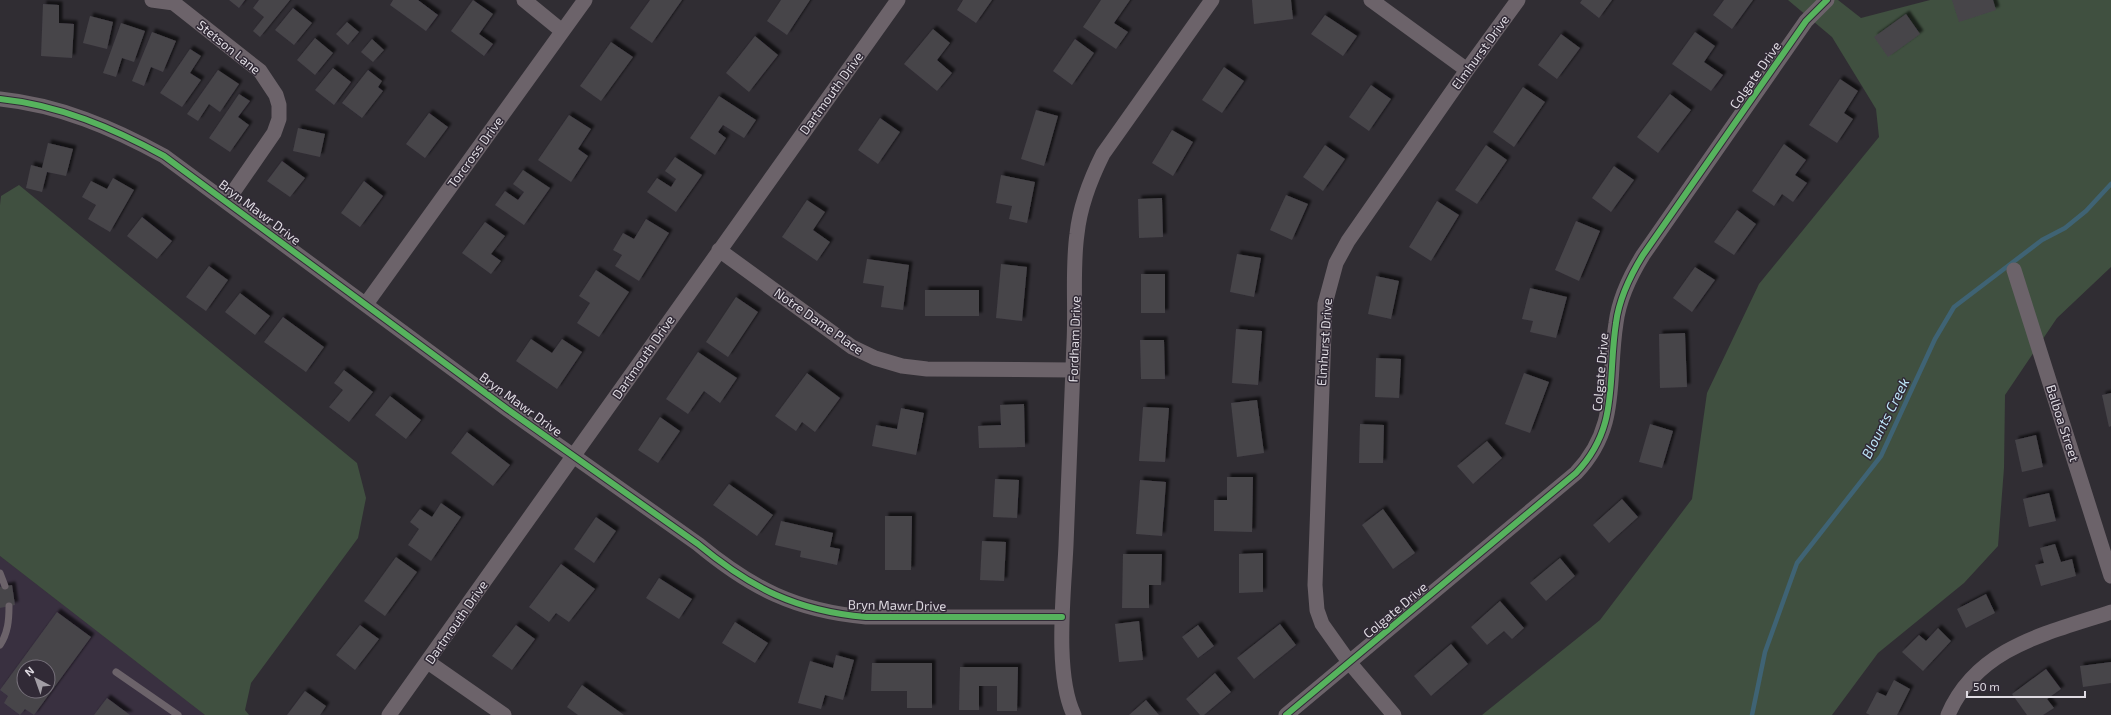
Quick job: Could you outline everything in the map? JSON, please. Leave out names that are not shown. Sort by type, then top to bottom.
[{"type":"street","name":"Stetson Lane","points":[[152,0],[172,2],[260,71],[276,95],[279,105],[279,119],[274,133],[227,201]]},
{"type":"street","points":[[524,0],[562,31]]},
{"type":"street","name":"Torcross Drive","points":[[366,304],[585,0]]},
{"type":"street","name":"Dartmouth Drive","points":[[389,715],[898,0]]},
{"type":"street","name":"Fordham Drive","points":[[1074,715],[1067,695],[1063,674],[1062,617],[1073,370],[1076,235],[1081,207],[1090,180],[1103,154],[1212,0]]},
{"type":"street","points":[[1371,0],[1467,70]]},
{"type":"street","name":"Elmhurst Drive","points":[[1394,715],[1349,662],[1322,624],[1317,610],[1315,586],[1325,304],[1336,263],[1348,241],[1467,70],[1518,0]]},
{"type":"street","name":"Colgate Drive","points":[[1286,715],[1576,473],[1586,462],[1603,431],[1609,410],[1616,321],[1623,294],[1632,274],[1642,255],[1806,21],[1827,0]]},
{"type":"street","name":"Bryn Mawr Drive","points":[[0,99],[52,109],[93,121],[133,139],[164,156],[574,456],[698,544],[731,571],[753,585],[779,597],[809,608],[841,615],[866,617],[1062,617]]},
{"type":"street","name":"Notre Dame Place","points":[[719,250],[852,347],[875,358],[902,366],[927,369],[1073,370]]},
{"type":"street","name":"Balboa Street","points":[[2014,270],[2111,576]]},
{"type":"street","points":[[1948,715],[1959,694],[1975,675],[1994,658],[2012,646],[2111,612]]},
{"type":"street","points":[[428,662],[504,715]]},
{"type":"lane","points":[[0,573],[6,586]]},
{"type":"lane","points":[[0,645],[5,638],[8,606]]},
{"type":"lane","points":[[116,672],[178,715]]},
{"type":"shaded area","points":[[0,556],[205,715],[0,715]]},
{"type":"green space","points":[[1788,0],[1838,0],[1861,18],[1930,0],[2111,0],[2111,267],[2057,318],[2005,395],[2004,468],[1998,546],[1964,583],[1878,653],[1832,715],[1482,715],[1600,620],[1692,499],[1707,393],[1759,284],[1879,137],[1876,109],[1832,37]]},
{"type":"green space","points":[[19,185],[357,463],[366,498],[358,538],[251,683],[245,710],[249,715],[205,715],[0,556],[0,205],[1,196]]},
{"type":"building","points":[[229,0],[245,0],[239,8]]},
{"type":"building","points":[[259,0],[290,0],[260,37],[253,31],[264,17],[253,8]]},
{"type":"building","points":[[393,0],[418,0],[438,15],[426,31],[390,5]]},
{"type":"building","points":[[473,0],[493,14],[479,34],[493,44],[484,56],[451,31]]},
{"type":"building","points":[[650,0],[682,0],[652,43],[630,28]]},
{"type":"building","points":[[781,0],[810,0],[787,35],[767,21]]},
{"type":"building","points":[[963,0],[992,0],[976,23],[957,10]]},
{"type":"building","points":[[1101,0],[1130,0],[1114,23],[1128,32],[1116,49],[1083,27]]},
{"type":"building","points":[[1252,0],[1291,0],[1293,19],[1254,24]]},
{"type":"building","points":[[1582,0],[1612,0],[1599,18],[1580,3]]},
{"type":"building","points":[[1724,0],[1753,0],[1732,29],[1713,15]]},
{"type":"building","points":[[1952,0],[1993,0],[1996,10],[1959,22]]},
{"type":"building","points":[[43,4],[59,5],[59,23],[74,24],[72,58],[41,56]]},
{"type":"building","points":[[293,8],[312,23],[294,45],[275,30]]},
{"type":"building","points":[[1906,14],[1920,34],[1888,57],[1874,37]]},
{"type":"building","points":[[1325,15],[1357,36],[1343,56],[1311,34]]},
{"type":"building","points":[[90,16],[113,22],[107,49],[83,43]]},
{"type":"building","points":[[347,22],[359,32],[348,45],[336,34]]},
{"type":"building","points":[[121,23],[145,31],[134,62],[122,58],[116,77],[103,73]]},
{"type":"building","points":[[933,29],[950,43],[937,60],[952,73],[937,91],[904,64]]},
{"type":"building","points":[[152,32],[176,41],[163,72],[151,67],[144,86],[132,81]]},
{"type":"building","points":[[1695,32],[1715,46],[1704,62],[1723,75],[1711,91],[1672,64]]},
{"type":"building","points":[[1561,34],[1580,48],[1557,79],[1538,65]]},
{"type":"building","points":[[755,36],[778,55],[749,92],[726,73]]},
{"type":"building","points":[[315,38],[333,53],[315,75],[297,60]]},
{"type":"building","points":[[372,39],[384,50],[373,62],[361,52]]},
{"type":"building","points":[[1075,39],[1094,53],[1072,85],[1053,71]]},
{"type":"building","points":[[611,42],[633,57],[601,101],[580,86]]},
{"type":"building","points":[[190,49],[201,56],[190,73],[201,80],[182,107],[160,93]]},
{"type":"building","points":[[1224,67],[1244,81],[1222,113],[1202,100]]},
{"type":"building","points":[[333,68],[351,82],[334,105],[315,90]]},
{"type":"building","points":[[218,70],[239,84],[220,112],[209,104],[198,121],[187,114]]},
{"type":"building","points":[[368,70],[382,81],[378,87],[383,91],[362,118],[342,103]]},
{"type":"building","points":[[1840,79],[1858,91],[1844,113],[1853,119],[1837,143],[1809,125]]},
{"type":"building","points":[[1371,85],[1391,99],[1369,131],[1349,117]]},
{"type":"building","points":[[1523,87],[1545,102],[1514,147],[1493,132]]},
{"type":"building","points":[[239,94],[250,101],[238,117],[249,125],[230,152],[209,138]]},
{"type":"building","points":[[1670,94],[1691,110],[1658,153],[1637,137]]},
{"type":"building","points":[[719,96],[756,120],[744,138],[723,125],[718,132],[726,138],[715,155],[690,138]]},
{"type":"building","points":[[1036,110],[1058,116],[1044,166],[1021,159]]},
{"type":"building","points":[[429,113],[448,127],[425,158],[406,144]]},
{"type":"building","points":[[569,115],[591,129],[578,149],[588,156],[571,182],[538,160]]},
{"type":"building","points":[[880,118],[900,132],[878,164],[858,150]]},
{"type":"building","points":[[298,128],[325,134],[320,157],[293,151]]},
{"type":"building","points":[[1172,130],[1193,142],[1173,176],[1152,163]]},
{"type":"building","points":[[48,143],[73,149],[66,176],[47,172],[42,192],[26,188],[31,165],[42,168]]},
{"type":"building","points":[[1784,144],[1806,160],[1795,175],[1807,183],[1793,202],[1782,194],[1774,206],[1752,191]]},
{"type":"building","points":[[1325,145],[1345,159],[1323,191],[1303,177]]},
{"type":"building","points":[[1486,145],[1507,160],[1477,204],[1455,190]]},
{"type":"building","points":[[675,157],[702,175],[676,212],[647,192],[657,178],[671,187],[676,179],[665,171]]},
{"type":"building","points":[[282,161],[305,178],[290,197],[267,181]]},
{"type":"building","points":[[1614,166],[1634,180],[1611,212],[1592,198]]},
{"type":"building","points":[[523,170],[550,188],[524,225],[495,205],[505,191],[518,200],[524,192],[513,184]]},
{"type":"building","points":[[1001,175],[1035,182],[1027,223],[1009,219],[1012,206],[996,203]]},
{"type":"building","points":[[113,178],[134,190],[110,232],[88,219],[96,205],[82,197],[91,181],[107,189]]},
{"type":"building","points":[[364,181],[383,196],[360,227],[341,213]]},
{"type":"building","points":[[1286,195],[1308,204],[1292,240],[1270,230]]},
{"type":"building","points":[[1162,198],[1163,237],[1139,238],[1138,199]]},
{"type":"building","points":[[807,200],[825,212],[813,230],[830,242],[817,261],[782,237]]},
{"type":"building","points":[[1437,201],[1459,215],[1431,261],[1409,247]]},
{"type":"building","points":[[1737,210],[1756,224],[1734,255],[1714,242]]},
{"type":"building","points":[[142,217],[172,241],[157,259],[127,236]]},
{"type":"building","points":[[646,219],[669,233],[639,281],[615,266],[622,255],[613,250],[623,233],[634,239]]},
{"type":"building","points":[[1576,221],[1600,231],[1579,281],[1555,270]]},
{"type":"building","points":[[485,222],[505,236],[491,254],[501,261],[491,274],[462,253]]},
{"type":"building","points":[[1237,254],[1261,258],[1254,297],[1230,292]]},
{"type":"building","points":[[867,259],[909,265],[903,310],[881,307],[884,286],[863,283]]},
{"type":"building","points":[[1001,264],[1027,267],[1022,321],[996,318]]},
{"type":"building","points":[[209,266],[228,280],[206,311],[186,297]]},
{"type":"building","points":[[1695,267],[1715,280],[1692,312],[1673,298]]},
{"type":"building","points":[[596,270],[629,292],[599,337],[577,323],[590,303],[579,296]]},
{"type":"building","points":[[1141,274],[1165,274],[1165,313],[1141,313]]},
{"type":"building","points":[[1376,276],[1399,281],[1391,319],[1368,314]]},
{"type":"building","points":[[1530,288],[1567,297],[1556,338],[1530,332],[1533,321],[1522,319]]},
{"type":"building","points":[[925,290],[979,290],[979,316],[925,316]]},
{"type":"building","points":[[240,293],[270,316],[255,335],[225,312]]},
{"type":"building","points":[[736,297],[758,312],[728,357],[706,342]]},
{"type":"building","points":[[283,317],[324,347],[306,372],[264,342]]},
{"type":"building","points":[[1236,329],[1262,331],[1258,385],[1232,383]]},
{"type":"building","points":[[1685,333],[1687,387],[1660,388],[1659,334]]},
{"type":"building","points":[[531,339],[552,353],[562,339],[582,352],[557,389],[516,361]]},
{"type":"building","points":[[1140,340],[1164,340],[1165,379],[1141,379]]},
{"type":"building","points":[[698,352],[737,378],[720,403],[704,391],[688,414],[666,399]]},
{"type":"building","points":[[1376,358],[1401,359],[1399,398],[1375,397]]},
{"type":"building","points":[[344,370],[373,392],[349,422],[329,407],[343,390],[334,383]]},
{"type":"building","points":[[807,373],[840,398],[815,432],[802,422],[796,431],[775,416]]},
{"type":"building","points":[[1524,373],[1549,382],[1530,433],[1505,424]]},
{"type":"building","points":[[2111,393],[2111,426],[2109,427],[2102,395]]},
{"type":"building","points":[[390,396],[421,420],[406,439],[375,415]]},
{"type":"building","points":[[1257,400],[1264,453],[1237,457],[1231,403]]},
{"type":"building","points":[[1024,404],[1025,447],[979,448],[978,426],[1001,425],[1000,405]]},
{"type":"building","points":[[1143,407],[1169,408],[1165,462],[1139,461]]},
{"type":"building","points":[[901,408],[924,413],[916,455],[872,446],[876,425],[897,429]]},
{"type":"building","points":[[660,417],[680,431],[658,463],[638,450]]},
{"type":"building","points":[[1360,424],[1384,425],[1383,463],[1359,463]]},
{"type":"building","points":[[1650,424],[1673,431],[1662,468],[1639,462]]},
{"type":"building","points":[[467,432],[510,465],[493,486],[451,453]]},
{"type":"building","points":[[2036,435],[2043,467],[2022,472],[2015,440]]},
{"type":"building","points":[[1487,441],[1502,458],[1473,484],[1457,466]]},
{"type":"building","points":[[1227,477],[1253,477],[1252,532],[1214,531],[1214,500],[1227,500]]},
{"type":"building","points":[[995,479],[1019,480],[1017,518],[993,517]]},
{"type":"building","points":[[1140,480],[1166,482],[1162,536],[1136,534]]},
{"type":"building","points":[[729,484],[773,515],[757,536],[713,505]]},
{"type":"building","points":[[2049,493],[2056,521],[2029,527],[2023,499]]},
{"type":"building","points":[[1622,499],[1638,517],[1609,543],[1593,525]]},
{"type":"building","points":[[441,503],[461,517],[431,561],[408,545],[419,529],[410,522],[420,509],[432,517]]},
{"type":"building","points":[[1383,509],[1415,553],[1393,569],[1362,525]]},
{"type":"building","points":[[885,516],[912,516],[911,570],[885,570]]},
{"type":"building","points":[[596,517],[616,531],[594,563],[574,549]]},
{"type":"building","points":[[781,521],[833,533],[830,547],[840,549],[837,565],[800,557],[801,551],[775,545]]},
{"type":"building","points":[[982,541],[1006,542],[1004,581],[980,580]]},
{"type":"building","points":[[2055,544],[2061,562],[2072,559],[2076,576],[2041,586],[2035,565],[2044,563],[2040,548]]},
{"type":"building","points":[[1263,553],[1263,592],[1239,593],[1239,554]]},
{"type":"building","points":[[1123,554],[1162,554],[1161,585],[1149,585],[1149,608],[1122,608]]},
{"type":"building","points":[[396,557],[417,572],[385,616],[364,601]]},
{"type":"building","points":[[1560,558],[1575,576],[1546,601],[1530,583]]},
{"type":"building","points":[[561,564],[595,589],[569,622],[556,613],[549,622],[529,607]]},
{"type":"building","points":[[659,578],[692,599],[679,619],[646,598]]},
{"type":"building","points":[[12,585],[15,605],[0,608],[0,587]]},
{"type":"building","points":[[1986,594],[1995,613],[1966,628],[1957,609]]},
{"type":"building","points":[[1500,601],[1524,628],[1512,639],[1504,631],[1487,645],[1471,627]]},
{"type":"building","points":[[57,612],[91,637],[56,685],[56,659],[23,659]]},
{"type":"building","points":[[1139,621],[1143,660],[1119,662],[1115,624]]},
{"type":"building","points":[[735,622],[768,643],[755,663],[722,643]]},
{"type":"building","points":[[1280,624],[1296,645],[1254,679],[1237,658]]},
{"type":"building","points":[[360,625],[379,639],[355,670],[336,655]]},
{"type":"building","points":[[516,625],[535,639],[512,670],[492,656]]},
{"type":"building","points":[[1198,625],[1214,646],[1198,658],[1182,637]]},
{"type":"building","points":[[1938,628],[1951,641],[1923,671],[1902,652],[1919,635],[1926,641]]},
{"type":"building","points":[[1451,644],[1468,664],[1431,696],[1414,676]]},
{"type":"building","points":[[836,655],[854,660],[843,700],[825,695],[821,709],[798,703],[810,661],[833,668]]},
{"type":"building","points":[[2111,662],[2111,683],[2083,687],[2080,666]]},
{"type":"building","points":[[872,663],[932,663],[932,708],[907,708],[907,691],[871,691]]},
{"type":"building","points":[[960,667],[1018,667],[1017,711],[997,711],[997,686],[979,686],[979,710],[959,710]]},
{"type":"building","points":[[16,668],[16,699],[46,699],[34,715],[25,709],[20,715],[4,703],[8,696],[0,690]]},
{"type":"building","points":[[2046,669],[2061,689],[2047,699],[2054,708],[2043,715],[2027,715],[2012,694]]},
{"type":"building","points":[[1215,673],[1231,692],[1204,715],[1200,715],[1186,699]]},
{"type":"building","points":[[1894,680],[1910,689],[1897,715],[1870,715],[1866,713],[1877,692],[1886,696]]},
{"type":"building","points":[[582,685],[624,715],[578,715],[567,707]]},
{"type":"building","points":[[305,691],[326,706],[320,715],[287,715]]},
{"type":"building","points":[[107,698],[130,715],[94,715]]},
{"type":"building","points":[[1146,700],[1159,715],[1129,715]]},
{"type":"waterway","name":"Blounts Creek","points":[[1752,715],[1765,652],[1797,563],[1881,456],[1935,339],[1954,307],[2042,240],[2065,228],[2086,211],[2111,184]]},
{"type":"cycle path","points":[[1286,715],[1576,473],[1590,456],[1600,438],[1606,420],[1617,314],[1622,296],[1634,271],[1643,255],[1806,21],[1827,0]]},
{"type":"cycle path","points":[[0,99],[43,106],[85,119],[125,136],[164,156],[507,409],[698,544],[718,560],[756,585],[776,595],[796,603],[818,609],[866,617],[1062,617]]}]
